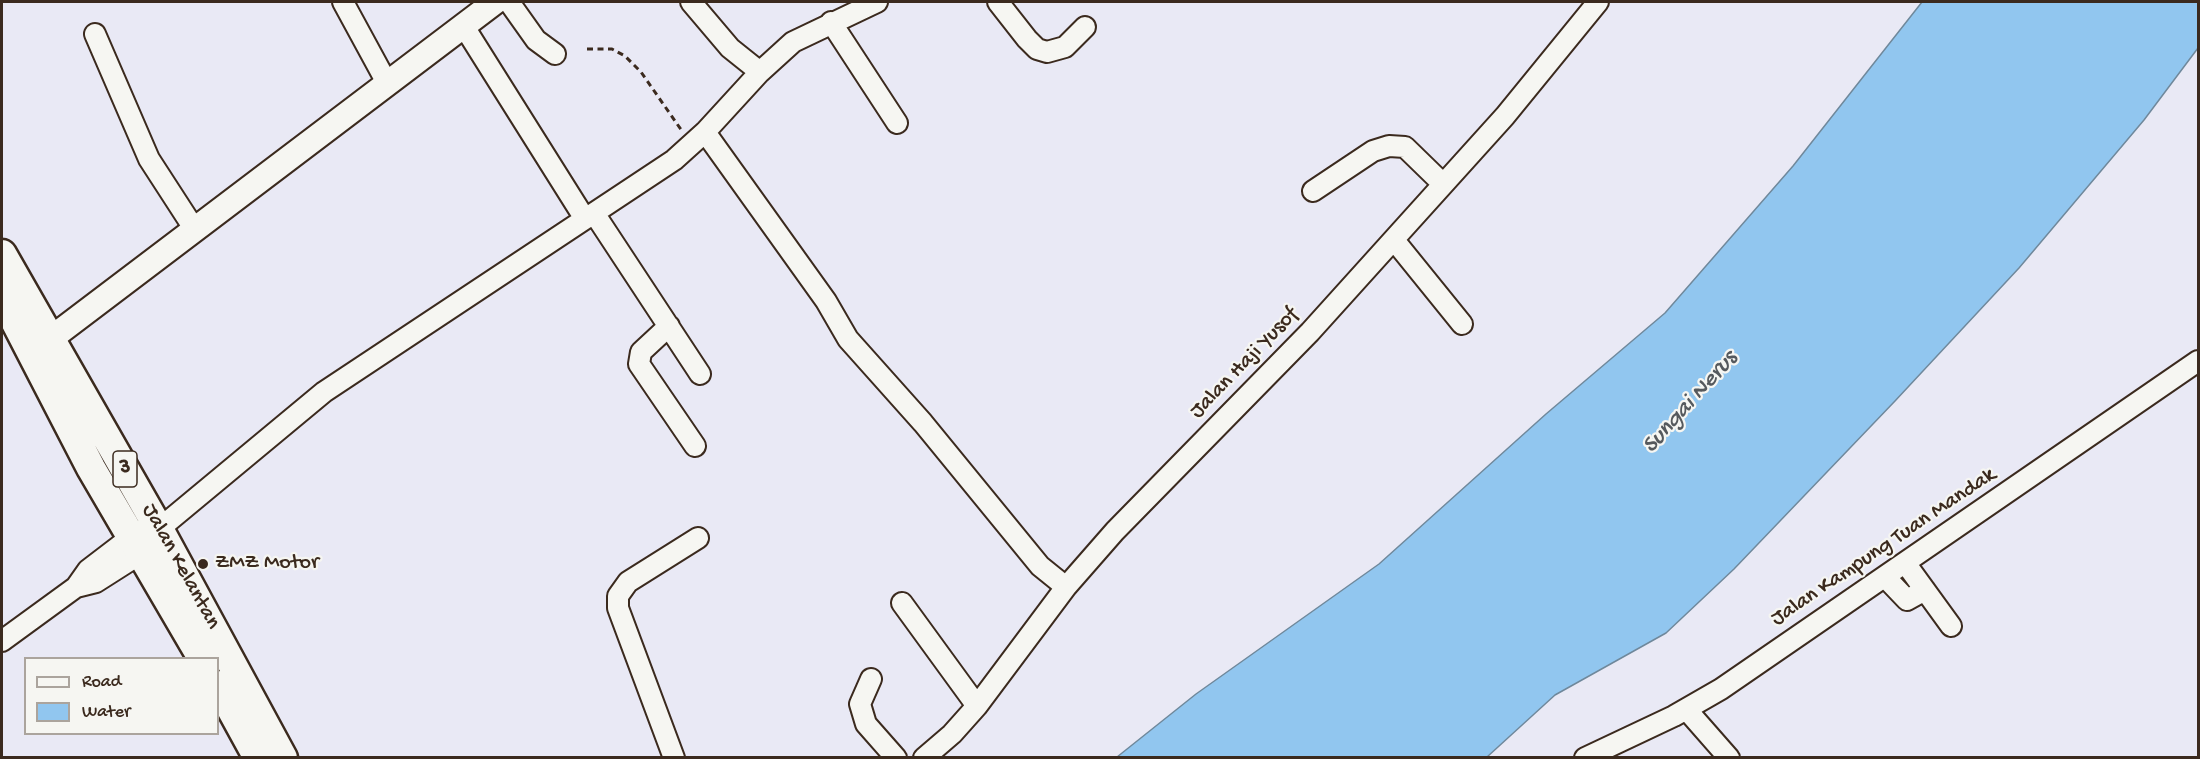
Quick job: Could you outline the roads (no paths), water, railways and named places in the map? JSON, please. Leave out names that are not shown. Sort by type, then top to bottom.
[{"type":"highway","name":"Jalan Kelantan","points":[[2,254],[41,346],[135,546],[201,657]]},
{"type":"highway","name":"Jalan Kelantan","points":[[2,296],[41,346],[159,529],[283,758]]},
{"type":"highway","points":[[219,687],[258,758]]},
{"type":"main road","points":[[41,346],[495,2]]},
{"type":"street","points":[[343,2],[387,83]]},
{"type":"street","points":[[509,2],[536,40],[555,54]]},
{"type":"street","points":[[691,2],[730,48],[760,72]]},
{"type":"street","points":[[2,641],[76,587],[88,570],[135,546],[151,547],[159,529],[324,392],[674,160],[699,138],[760,72],[793,42],[877,2]]},
{"type":"street","points":[[998,2],[1027,39],[1037,49],[1047,52],[1065,46],[1085,27]]},
{"type":"street","name":"Jalan Haji Yusof","points":[[924,758],[952,734],[977,706],[1066,587],[1114,531],[1310,332],[1505,116],[1598,2]]},
{"type":"street","points":[[831,22],[897,123]]},
{"type":"street","points":[[463,26],[589,216],[669,326],[700,374]]},
{"type":"street","points":[[95,34],[149,159],[195,230]]},
{"type":"street","points":[[699,138],[826,301],[848,339],[923,423],[1040,566],[1066,587]]},
{"type":"street","points":[[1313,191],[1373,151],[1389,146],[1405,147],[1443,184]]},
{"type":"street","points":[[1394,240],[1462,324]]},
{"type":"street","points":[[669,326],[641,352],[639,364],[695,446]]},
{"type":"street","name":"Jalan Kampung Tuan Mandak","points":[[1585,758],[1686,709],[1721,689],[2199,361]]},
{"type":"street","points":[[674,758],[618,608],[618,596],[628,582],[698,538]]},
{"type":"street","points":[[1906,564],[1951,626]]},
{"type":"street","points":[[1885,577],[1907,600],[1925,590]]},
{"type":"street","points":[[902,603],[977,706]]},
{"type":"street","points":[[871,679],[860,704],[866,724],[896,758]]},
{"type":"street","points":[[1686,709],[1729,758]]},
{"type":"water","name":"Sungai Nerus","points":[[1922,2],[2198,2],[2198,48],[2144,120],[2019,268],[1734,569],[1666,633],[1555,695],[1487,757],[1117,757],[1196,694],[1379,564],[1546,414],[1665,313],[1793,166]]},
{"type":"place","name":"ZMZ Motor","points":[[203,564]]}]
